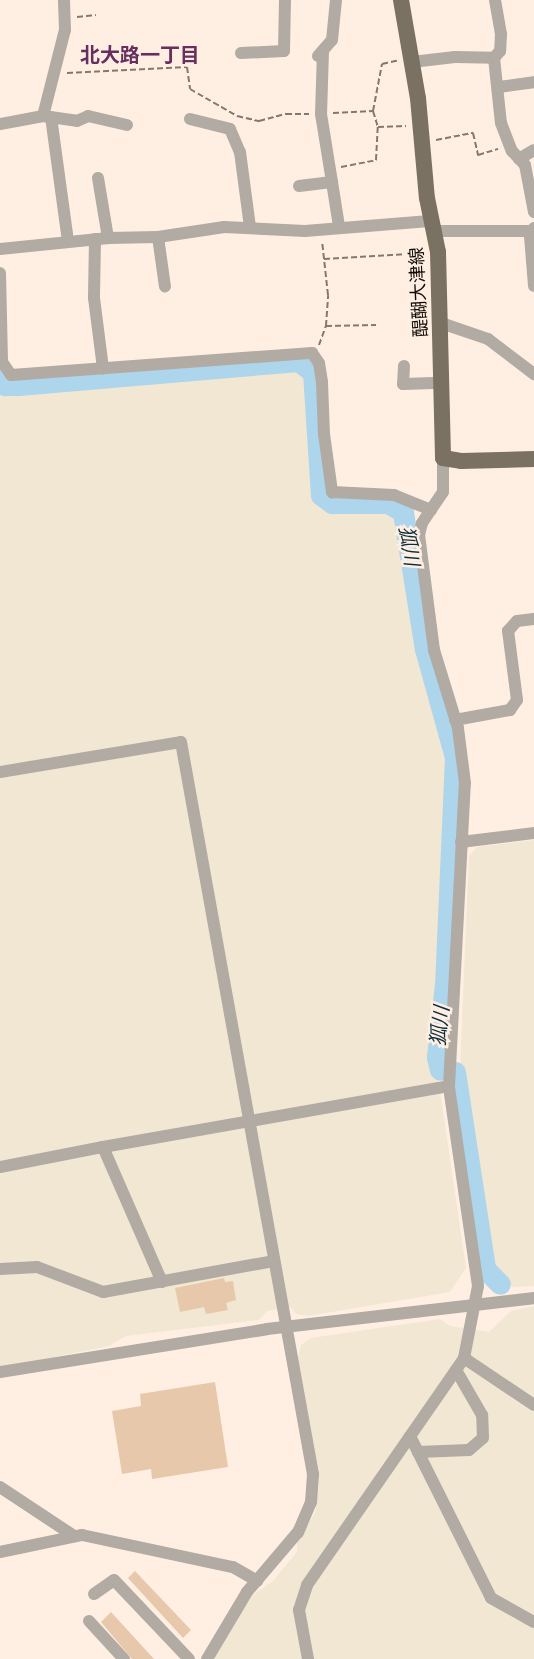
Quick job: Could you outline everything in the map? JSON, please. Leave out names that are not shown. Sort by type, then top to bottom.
[{"type":"main road","name":"醍醐大津線","points":[[401,0],[412,60],[432,226],[438,252],[443,458]]},
{"type":"main road","points":[[443,458],[461,461],[534,459]]},
{"type":"street","points":[[64,0],[66,19],[52,73],[47,117],[68,242]]},
{"type":"street","points":[[242,53],[284,51],[285,0]]},
{"type":"street","points":[[333,226],[332,168],[321,114],[320,54],[332,40],[336,0]]},
{"type":"street","points":[[494,58],[500,51],[501,34],[495,0]]},
{"type":"street","points":[[412,60],[455,57],[494,58]]},
{"type":"street","points":[[494,58],[499,87],[501,123],[510,146],[525,165],[534,212]]},
{"type":"street","points":[[499,87],[534,82]]},
{"type":"street","points":[[0,124],[47,117],[77,121],[88,116],[127,125]]},
{"type":"street","points":[[190,119],[230,129],[240,152],[250,226]]},
{"type":"street","points":[[519,159],[534,150]]},
{"type":"street","points":[[98,178],[102,239],[94,298],[103,369]]},
{"type":"street","points":[[299,186],[332,182]]},
{"type":"street","points":[[0,249],[102,239],[158,237],[250,226],[305,231],[333,226],[432,226],[533,230],[534,286]]},
{"type":"street","points":[[158,237],[165,287]]},
{"type":"street","points":[[0,273],[2,362],[11,375],[312,353],[319,363],[322,382],[324,434],[332,492],[394,495],[430,510]]},
{"type":"street","points":[[441,323],[488,339],[534,374]]},
{"type":"street","points":[[404,366],[403,384],[441,383]]},
{"type":"street","points":[[308,1659],[299,1610],[307,1585],[464,1358],[478,1286],[449,1086],[465,783],[455,720],[434,650],[419,535],[430,510],[443,492],[443,458]]},
{"type":"street","points":[[455,720],[510,711],[517,700],[508,631],[517,621],[534,619]]},
{"type":"street","points":[[0,772],[181,742],[313,1488],[298,1532],[257,1581],[207,1659]]},
{"type":"street","points":[[461,842],[534,833]]},
{"type":"street","points":[[0,1167],[449,1086]]},
{"type":"street","points":[[103,1147],[162,1282]]},
{"type":"street","points":[[0,1269],[37,1268],[103,1292],[273,1261]]},
{"type":"street","points":[[0,1372],[286,1327],[534,1298]]},
{"type":"street","points":[[464,1358],[531,1400]]},
{"type":"street","points":[[417,1452],[468,1450],[483,1438],[482,1414],[456,1370]]},
{"type":"street","points":[[410,1436],[490,1598],[534,1622]]},
{"type":"street","points":[[0,1487],[74,1536],[232,1567],[257,1581]]},
{"type":"street","points":[[0,1552],[74,1536]]},
{"type":"street","points":[[94,1594],[114,1580],[189,1659]]},
{"type":"street","points":[[89,1621],[124,1659]]},
{"type":"path","points":[[66,19],[96,15]]},
{"type":"path","points":[[332,168],[376,160],[378,126],[373,111],[382,64],[412,60]]},
{"type":"path","points":[[52,73],[187,67],[190,89],[237,116],[259,122],[286,114],[373,111]]},
{"type":"path","points":[[378,126],[421,134],[473,133],[478,155],[510,146]]},
{"type":"path","points":[[312,353],[326,326],[328,295],[321,245],[333,226]]},
{"type":"path","points":[[324,259],[438,252]]},
{"type":"path","points":[[326,326],[376,325]]},
{"type":"shaded area","points":[[300,365],[310,372],[318,496],[329,509],[392,509],[398,516],[422,660],[440,718],[448,780],[434,1050],[466,1268],[450,1292],[308,1316],[296,1314],[290,1307],[267,1311],[259,1320],[126,1336],[109,1346],[0,1368],[0,383],[5,390]]},
{"type":"shaded area","points":[[534,840],[534,1286],[511,1287],[490,1269],[460,1069],[469,856],[477,847]]},
{"type":"shaded area","points":[[534,1306],[534,1659],[212,1659],[252,1596],[273,1581],[297,1552],[297,1543],[315,1513],[319,1484],[298,1358],[301,1345],[311,1338],[440,1319],[450,1326],[489,1332],[511,1311]]},
{"type":"building","points":[[224,1278],[225,1282],[233,1281],[236,1300],[226,1303],[228,1310],[206,1314],[204,1307],[180,1312],[175,1288]]},
{"type":"building","points":[[215,1382],[228,1467],[152,1479],[151,1469],[122,1474],[112,1411],[141,1406],[140,1394]]},
{"type":"building","points":[[135,1571],[191,1630],[183,1638],[128,1578]]},
{"type":"building","points":[[111,1612],[154,1659],[132,1659],[101,1622]]},
{"type":"waterway","name":"狐川","points":[[0,378],[5,385],[18,385],[298,361],[313,372],[321,495],[332,503],[388,503],[403,512],[425,649],[455,757],[445,984],[437,1057],[440,1070]]},
{"type":"waterway","name":"狐川","points":[[455,1072],[485,1269],[500,1284]]},
{"type":"district","name":"北大路一丁目","points":[[140,55]]}]
